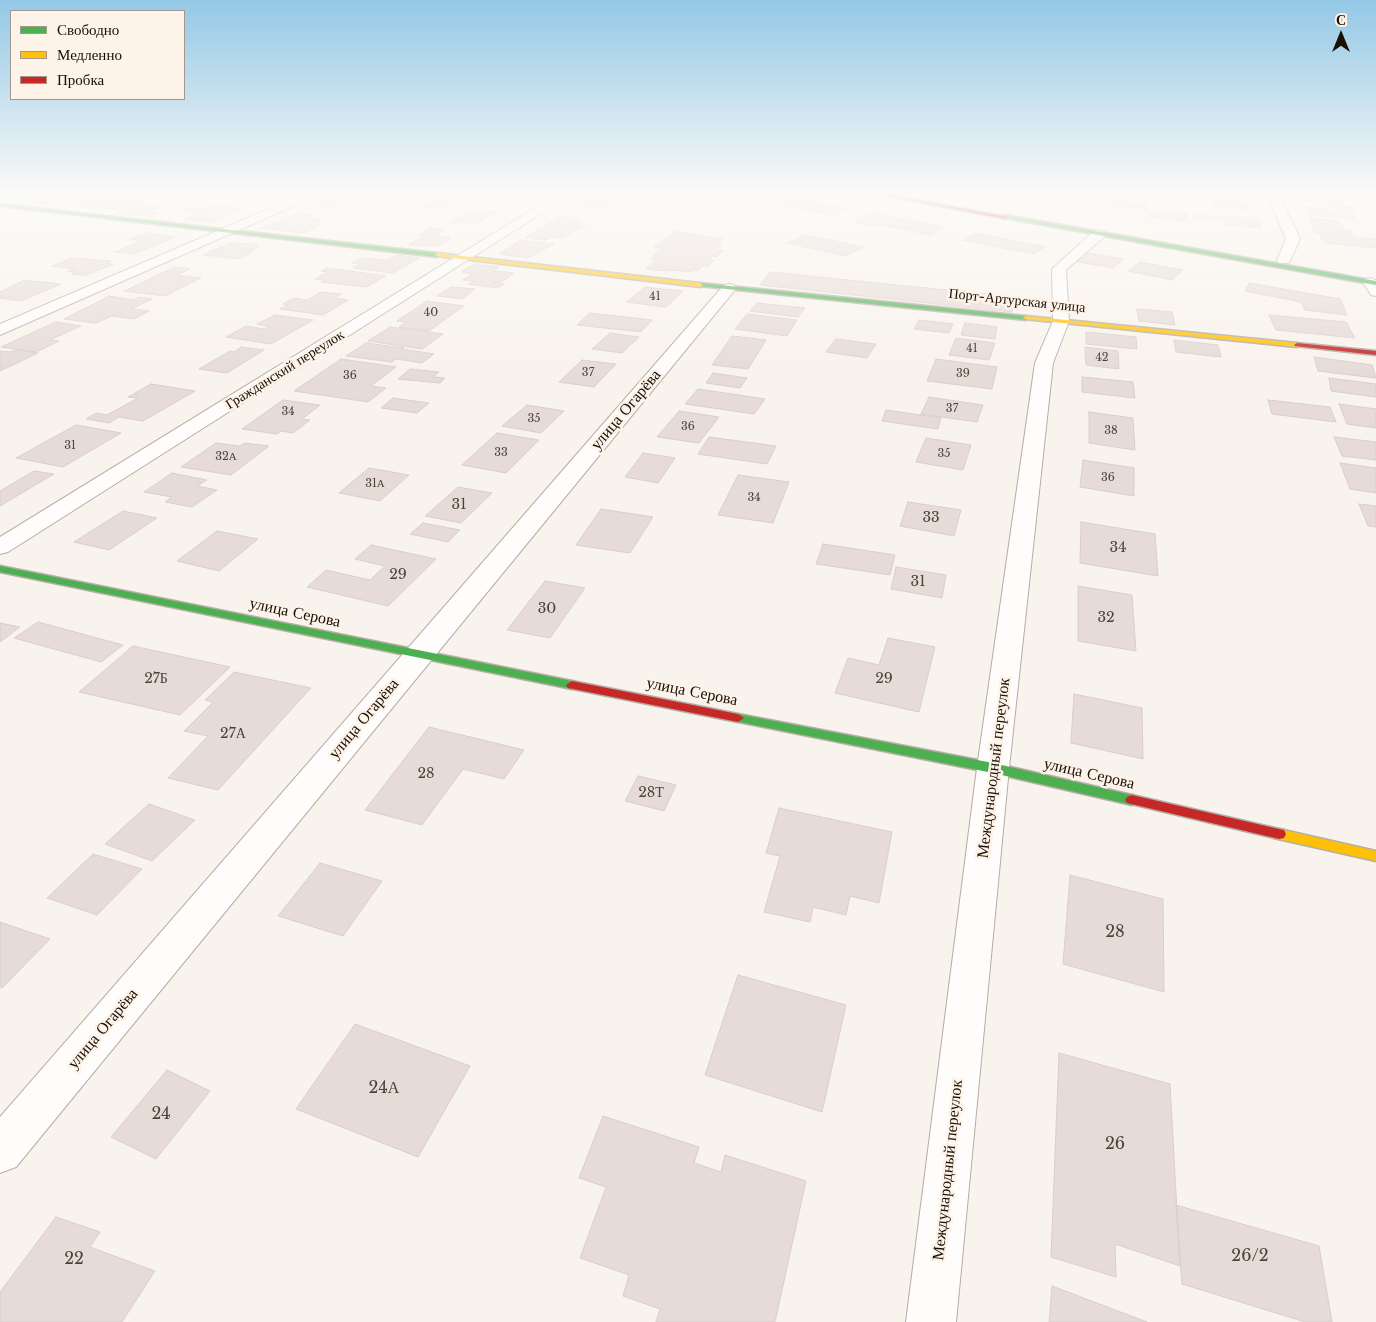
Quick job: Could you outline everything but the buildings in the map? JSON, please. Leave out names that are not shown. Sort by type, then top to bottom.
[{"type":"street","points":[[0,330],[174,254]]},
{"type":"street","name":"Порт-Артурская улица","points":[[424,254],[729,288],[1376,353]]},
{"type":"street","name":"Гражданский переулок","points":[[0,547],[471,254]]},
{"type":"street","name":"Международный переулок","points":[[931,1322],[994,768],[1044,363],[1061,321],[1060,269],[1077,254]]},
{"type":"street","points":[[1209,254],[1374,283]]},
{"type":"street","points":[[1248,254],[1284,260],[1374,283]]},
{"type":"street","points":[[1284,260],[1287,254]]},
{"type":"street","name":"улица Огарёва","points":[[0,1151],[729,288]]},
{"type":"street","name":"улица Серова","points":[[0,569],[419,655],[994,768],[1376,856]]},
{"type":"traffic: fast","points":[[426,254],[437,255]]},
{"type":"traffic: fast","points":[[1212,254],[1376,283]]},
{"type":"traffic: fast","points":[[700,285],[1026,318]]},
{"type":"traffic: fast","points":[[0,569],[572,685]]},
{"type":"traffic: fast","points":[[738,718],[993,768],[1132,800]]},
{"type":"traffic: slow","points":[[437,255],[700,285]]},
{"type":"traffic: slow","points":[[1026,318],[1297,345]]},
{"type":"traffic: slow","points":[[1279,834],[1376,856]]},
{"type":"traffic: jam","points":[[1297,345],[1376,353]]},
{"type":"traffic: jam","points":[[572,685],[738,718]]},
{"type":"traffic: jam","points":[[1132,800],[1279,834]]}]
